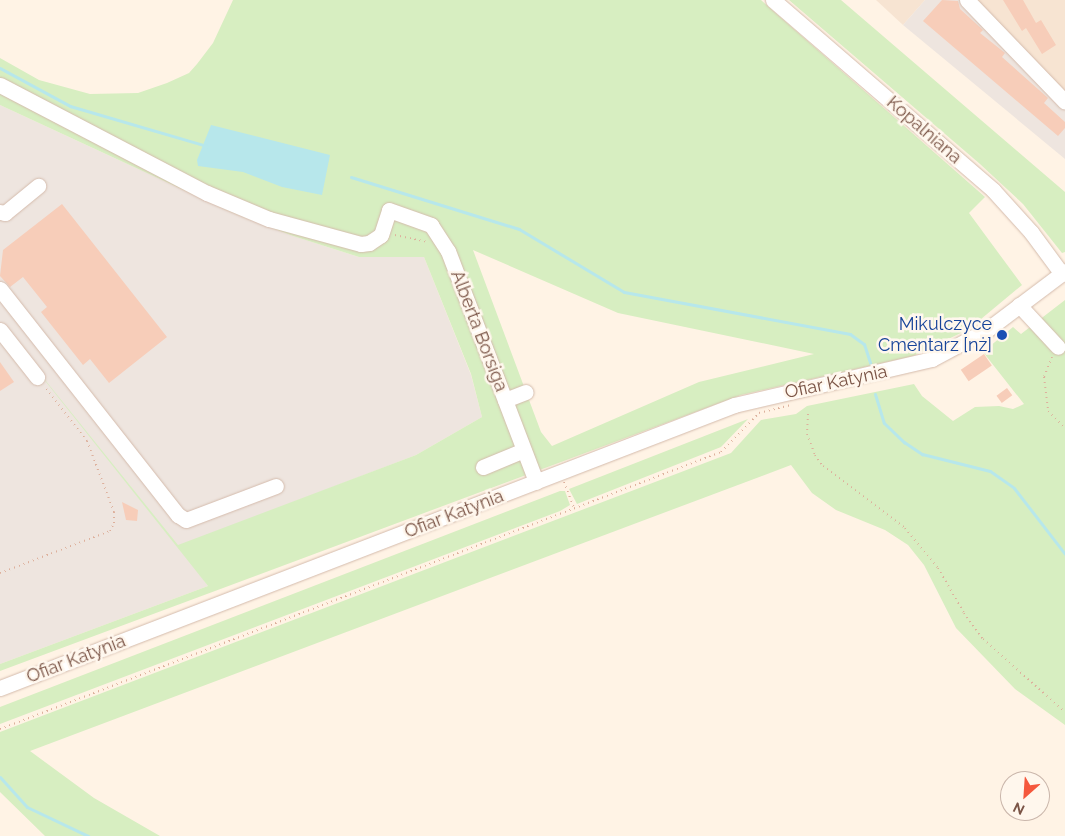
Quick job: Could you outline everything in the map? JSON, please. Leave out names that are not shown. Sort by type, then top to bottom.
[{"type":"street","name":"Kopalniana","points":[[773,0],[993,190],[1032,232],[1063,272]]},
{"type":"street","points":[[967,0],[1065,102]]},
{"type":"street","points":[[0,85],[162,162],[226,202],[268,219],[353,243],[376,240]]},
{"type":"street","points":[[0,212],[5,213],[38,186]]},
{"type":"street","name":"Alberta Borsiga","points":[[376,240],[389,210],[425,222],[442,237],[536,482]]},
{"type":"street","name":"Ofiar Katynia","points":[[0,688],[734,405],[915,364],[964,344],[1019,306],[1063,272]]},
{"type":"street","points":[[0,289],[178,515],[186,520],[276,486]]},
{"type":"street","points":[[1019,306],[1058,347]]},
{"type":"street","points":[[0,330],[37,377]]},
{"type":"street","points":[[505,400],[526,392]]},
{"type":"street","points":[[483,467],[524,450]]},
{"type":"path","points":[[376,240],[395,235],[433,245]]},
{"type":"path","points":[[1058,347],[1044,377],[1048,411],[1065,428]]},
{"type":"path","points":[[0,573],[110,531],[114,523],[114,512],[87,441],[37,377]]},
{"type":"path","points":[[0,729],[724,450],[760,413]]},
{"type":"path","points":[[808,414],[807,434],[815,456],[824,466],[905,528],[938,568],[964,613],[983,639],[1065,712]]},
{"type":"path","points":[[566,486],[574,509]]},
{"type":"shaded area","points":[[876,0],[925,0],[903,25]]},
{"type":"shaded area","points":[[925,0],[962,0],[1065,108],[1065,159],[903,25]]},
{"type":"shaded area","points":[[962,0],[1065,0],[1065,108]]},
{"type":"shaded area","points":[[0,105],[231,212],[293,236],[359,257],[424,257],[471,375],[482,417],[416,455],[179,546],[208,586],[0,664]]},
{"type":"green space","points":[[233,0],[761,0],[985,197],[969,213],[1022,285],[969,329],[913,356],[741,395],[0,671],[0,664],[208,586],[0,324],[178,545],[416,455],[482,417],[471,374],[424,257],[359,257],[293,236],[231,212],[0,105],[0,58],[39,80],[90,94],[138,93],[189,73],[213,43]],"holes":[[[473,250],[618,313],[814,354],[699,382],[552,446],[541,432]]]},
{"type":"green space","points":[[789,0],[841,0],[1065,192],[1065,252],[1062,253],[1023,204],[980,164]]},
{"type":"green space","points":[[1065,300],[1065,725],[1015,689],[956,628],[924,565],[908,545],[885,530],[836,510],[812,493],[791,465],[30,751],[94,798],[160,836],[45,836],[0,792],[0,732],[731,453],[761,420],[796,414],[807,406],[914,384],[922,396],[953,421],[975,407],[999,406],[1013,409],[1024,404],[983,352],[1013,327],[1021,334]]},
{"type":"green space","points":[[748,419],[721,447],[577,504],[569,489]]},
{"type":"green space","points":[[560,491],[565,491],[570,505],[560,511],[0,724],[0,707]]},
{"type":"water","points":[[211,125],[330,155],[322,195],[282,187],[243,172],[198,166],[197,160]]},
{"type":"building","points":[[942,0],[958,1],[960,9],[983,30],[980,33],[1005,53],[1002,57],[1048,98],[1044,103],[1065,122],[1065,128],[1058,136],[923,21]]},
{"type":"building","points":[[1003,0],[1023,0],[1036,23],[1041,20],[1056,45],[1042,54],[1026,28],[1022,31]]},
{"type":"building","points":[[62,204],[167,337],[109,383],[90,359],[83,365],[41,312],[47,307],[23,277],[10,287],[0,276],[3,250]]},
{"type":"building","points":[[984,354],[992,366],[969,381],[961,370]]},
{"type":"building","points":[[0,362],[14,382],[0,391]]},
{"type":"building","points":[[1007,388],[1012,395],[1002,403],[996,396]]},
{"type":"building","points":[[122,502],[138,510],[137,521],[126,520]]},
{"type":"waterway","points":[[0,68],[70,106],[207,146]]},
{"type":"waterway","points":[[351,177],[519,229],[624,292],[850,334],[864,344],[870,363]]},
{"type":"waterway","points":[[875,394],[884,423],[904,442],[922,454],[990,471],[1014,488],[1065,554]]},
{"type":"waterway","points":[[0,777],[27,807],[88,836]]},
{"type":"place","name":"Mikulczyce Cmentarz [nż]","points":[[1002,335]]}]
